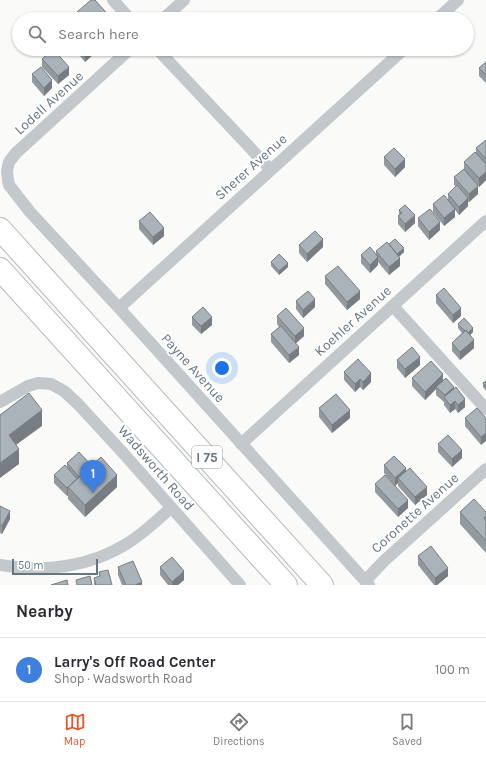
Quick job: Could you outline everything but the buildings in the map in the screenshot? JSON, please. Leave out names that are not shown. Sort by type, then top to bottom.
[{"type":"highway","name":"I 75","points":[[0,229],[322,585]]},
{"type":"highway","name":"I 75","points":[[0,269],[286,585]]},
{"type":"street","points":[[113,0],[124,12]]},
{"type":"street","points":[[171,12],[184,0]]},
{"type":"street","points":[[445,12],[458,0]]},
{"type":"street","name":"Lodell Avenue","points":[[8,165],[16,153],[122,56]]},
{"type":"street","points":[[164,56],[271,170]]},
{"type":"street","name":"Sherer Avenue","points":[[119,308],[396,56]]},
{"type":"street","name":"Payne Avenue","points":[[8,165],[7,171],[10,185],[30,212],[119,308],[367,583]]},
{"type":"street","name":"Koehler Avenue","points":[[241,444],[486,221]]},
{"type":"street","points":[[393,306],[486,409]]},
{"type":"street","name":"Wadsworth Road","points":[[0,402],[28,386],[41,383],[51,384],[58,387],[78,404],[124,454],[240,585]]},
{"type":"street","name":"Coronette Avenue","points":[[367,583],[384,561],[486,469]]},
{"type":"street","points":[[0,565],[13,567],[56,568],[91,560],[127,544],[145,532],[171,508]]},
{"type":"place","name":"Larry's Off Road Center","points":[[93,493]]}]
